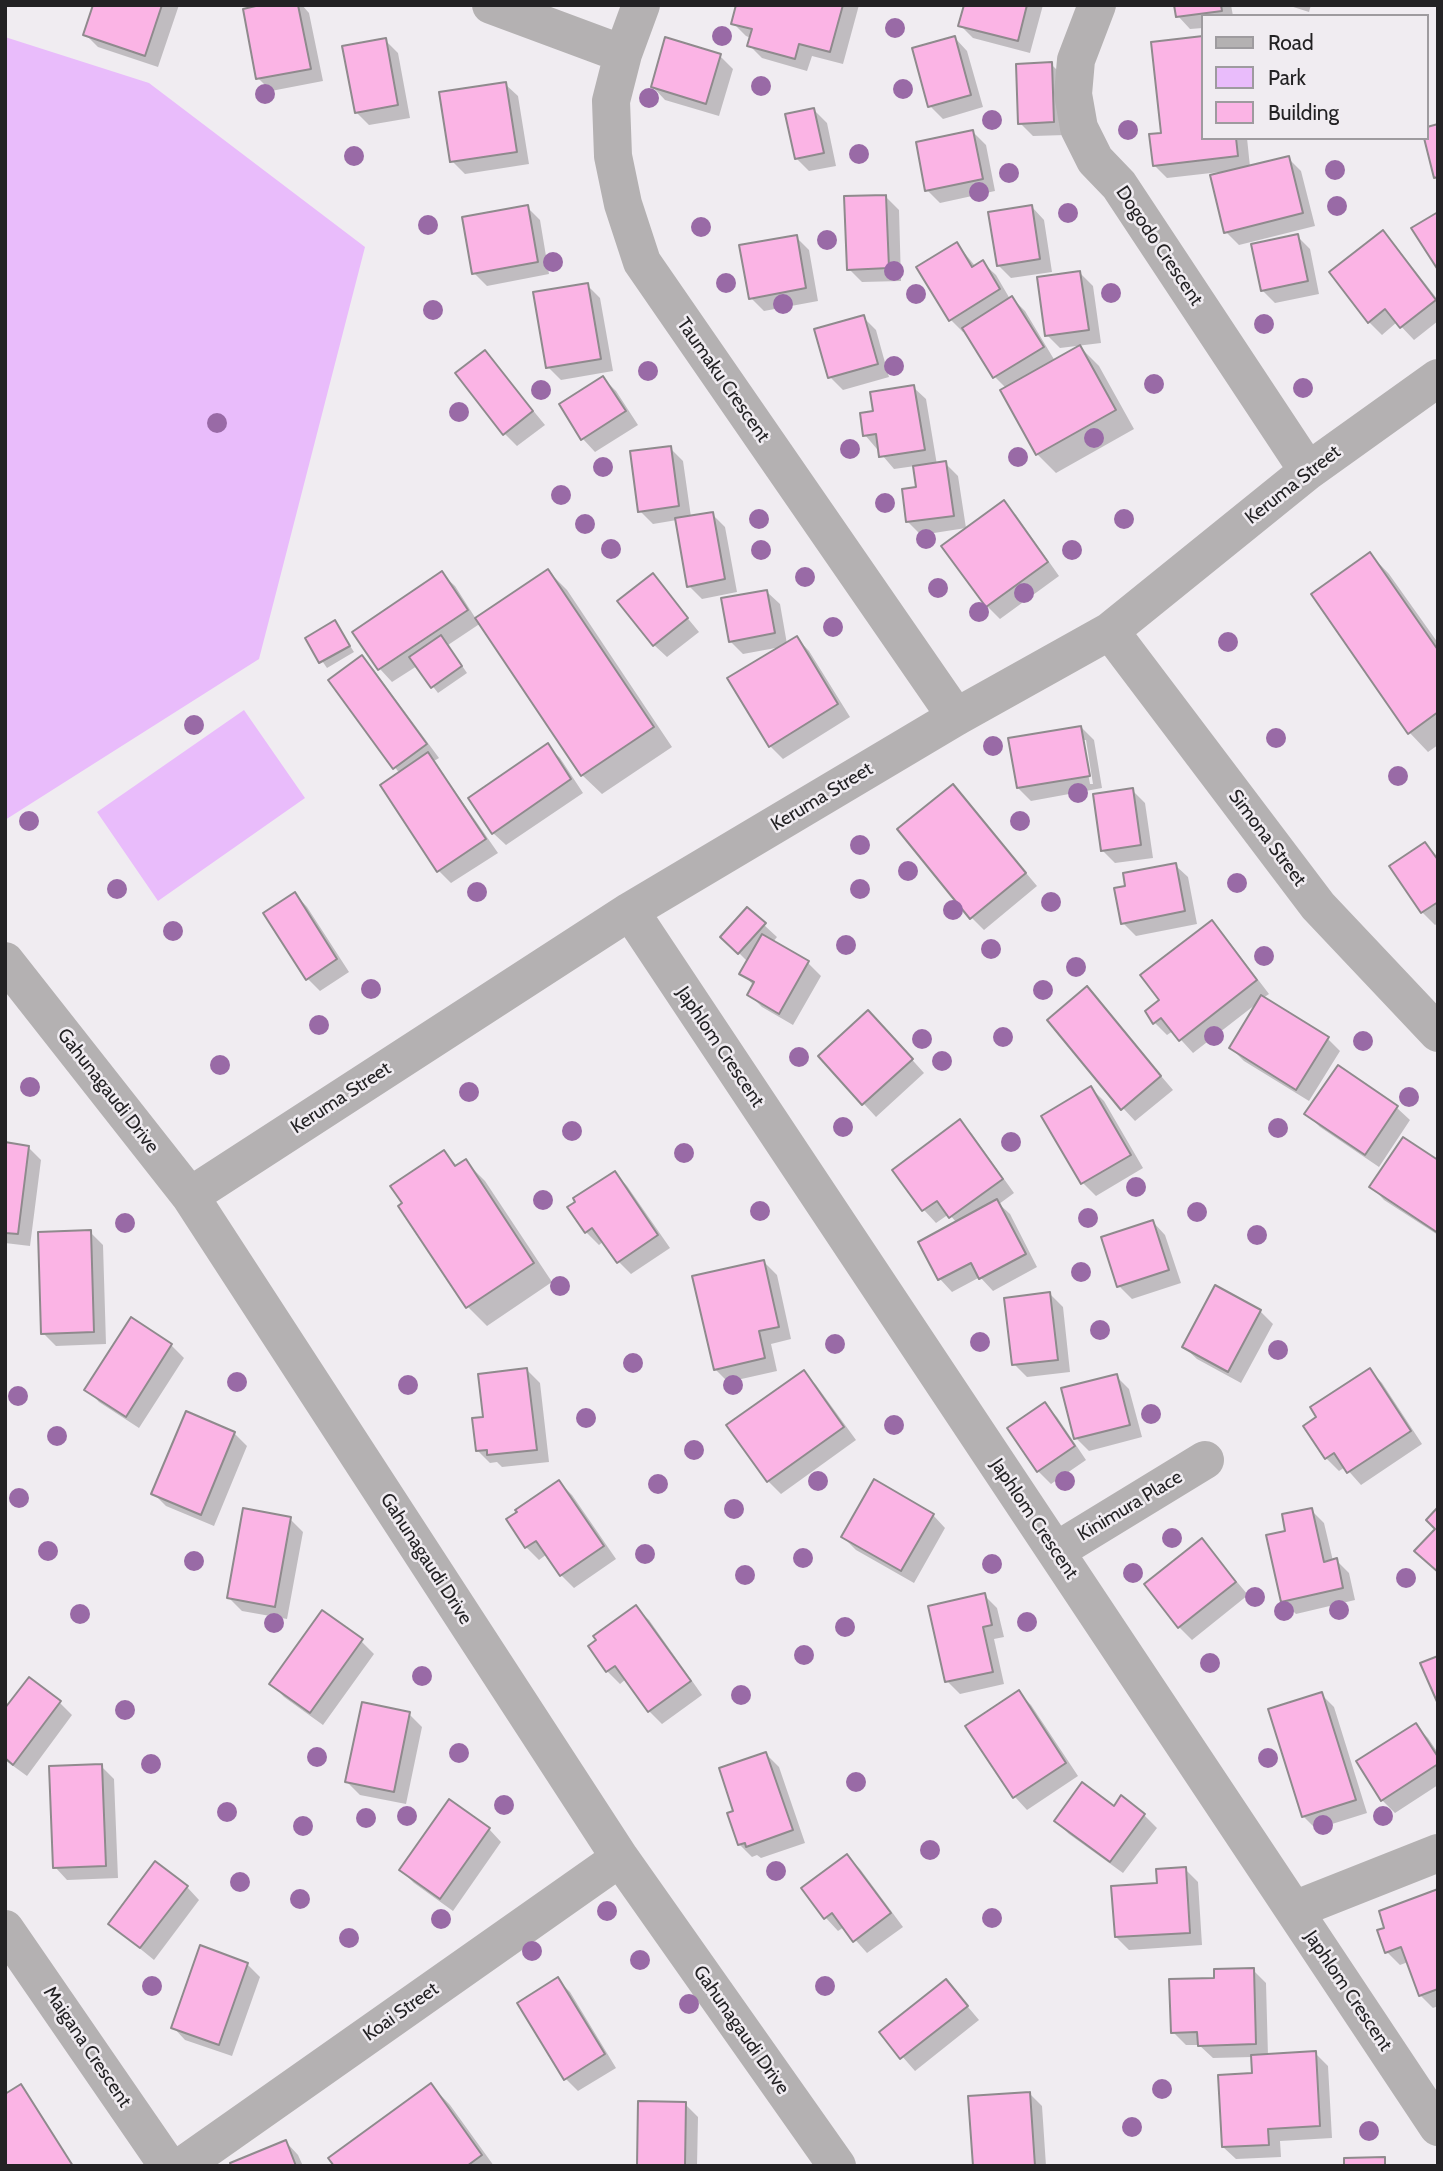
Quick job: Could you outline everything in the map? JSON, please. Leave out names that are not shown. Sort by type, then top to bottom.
[{"type":"street","points":[[491,5],[623,54]]},
{"type":"street","name":"Taumaku Crescent","points":[[641,5],[623,54],[611,101],[613,156],[623,204],[642,262],[956,717]]},
{"type":"street","name":"Dogodo Crescent","points":[[1097,5],[1076,60],[1073,94],[1079,128],[1095,160],[1119,185],[1308,471]]},
{"type":"street","name":"Keruma Street","points":[[190,1196],[631,911],[956,717],[1110,631],[1308,471],[1438,378]]},
{"type":"street","name":"Simona Street","points":[[1110,631],[1318,906],[1438,1033]]},
{"type":"street","name":"Japhlom Crescent","points":[[631,911],[1438,2126]]},
{"type":"street","name":"Gahunagaudi Drive","points":[[5,961],[190,1196],[620,1858],[837,2166]]},
{"type":"street","name":"Kinimura Place","points":[[1056,1551],[1205,1460]]},
{"type":"street","points":[[1294,1910],[1438,1853]]},
{"type":"street","name":"Koai Street","points":[[181,2166],[620,1858]]},
{"type":"street","name":"Maigana Crescent","points":[[5,1929],[168,2166]]},
{"type":"green space","points":[[5,37],[149,83],[365,247],[259,659],[5,820]]},
{"type":"green space","points":[[244,710],[305,798],[158,901],[97,812]]},
{"type":"building","points":[[93,5],[162,5],[145,56],[83,35]]},
{"type":"building","points":[[260,5],[298,5],[311,69],[256,79],[243,9]]},
{"type":"building","points":[[736,5],[843,5],[830,52],[799,44],[795,59],[747,46],[752,29],[731,24]]},
{"type":"building","points":[[964,5],[1027,5],[1018,41],[958,26]]},
{"type":"building","points":[[1174,5],[1221,5],[1222,11],[1176,17]]},
{"type":"building","points":[[955,36],[971,95],[928,107],[912,48]]},
{"type":"building","points":[[1202,36],[1202,140],[1236,140],[1238,156],[1153,166],[1149,134],[1161,133],[1151,42]]},
{"type":"building","points":[[665,37],[721,54],[706,104],[651,87]]},
{"type":"building","points":[[386,38],[398,105],[355,113],[342,46]]},
{"type":"building","points":[[1052,62],[1054,122],[1018,124],[1016,64]]},
{"type":"building","points":[[506,82],[517,152],[450,162],[439,92]]},
{"type":"building","points":[[814,108],[824,153],[795,159],[785,114]]},
{"type":"building","points":[[1438,124],[1438,177],[1434,178],[1424,140],[1429,140],[1429,126]]},
{"type":"building","points":[[973,130],[983,179],[925,191],[916,142]]},
{"type":"building","points":[[1289,156],[1303,213],[1224,233],[1210,175]]},
{"type":"building","points":[[886,195],[889,268],[847,270],[844,196]]},
{"type":"building","points":[[528,205],[538,262],[472,274],[462,217]]},
{"type":"building","points":[[1032,205],[1040,259],[997,266],[988,212]]},
{"type":"building","points":[[1438,212],[1438,270],[1411,228]]},
{"type":"building","points":[[1383,230],[1436,300],[1400,328],[1385,309],[1368,323],[1329,272]]},
{"type":"building","points":[[1298,234],[1308,281],[1261,291],[1251,244]]},
{"type":"building","points":[[797,235],[806,288],[749,299],[739,245]]},
{"type":"building","points":[[957,242],[972,267],[983,260],[1000,289],[949,321],[916,267]]},
{"type":"building","points":[[1080,271],[1089,330],[1045,336],[1037,277]]},
{"type":"building","points":[[588,283],[601,359],[546,368],[533,292]]},
{"type":"building","points":[[1012,296],[1044,347],[993,378],[962,328]]},
{"type":"building","points":[[864,315],[878,364],[828,378],[814,329]]},
{"type":"building","points":[[1080,345],[1116,410],[1036,455],[1000,390]]},
{"type":"building","points":[[485,350],[533,411],[503,435],[455,373]]},
{"type":"building","points":[[603,376],[626,411],[581,440],[559,404]]},
{"type":"building","points":[[914,385],[925,450],[879,457],[876,434],[863,436],[860,413],[873,411],[870,392]]},
{"type":"building","points":[[671,446],[679,506],[638,512],[630,451]]},
{"type":"building","points":[[946,461],[954,516],[906,522],[902,489],[916,487],[913,466]]},
{"type":"building","points":[[1004,500],[1048,562],[986,607],[941,546]]},
{"type":"building","points":[[713,512],[725,579],[687,587],[675,518]]},
{"type":"building","points":[[1370,552],[1438,650],[1438,712],[1408,734],[1311,594]]},
{"type":"building","points":[[548,569],[654,727],[581,776],[475,618]]},
{"type":"building","points":[[442,571],[468,610],[378,670],[352,632]]},
{"type":"building","points":[[653,573],[688,618],[653,646],[617,601]]},
{"type":"building","points":[[767,590],[775,633],[729,642],[721,598]]},
{"type":"building","points":[[335,620],[350,646],[319,663],[305,638]]},
{"type":"building","points":[[441,635],[462,666],[431,688],[409,657]]},
{"type":"building","points":[[797,636],[838,704],[769,747],[727,678]]},
{"type":"building","points":[[362,655],[427,744],[393,769],[328,680]]},
{"type":"building","points":[[1081,726],[1090,776],[1017,788],[1008,738]]},
{"type":"building","points":[[548,743],[571,779],[492,834],[468,798]]},
{"type":"building","points":[[428,752],[486,839],[437,872],[380,785]]},
{"type":"building","points":[[953,784],[1026,873],[970,919],[897,829]]},
{"type":"building","points":[[1133,788],[1141,845],[1101,851],[1093,794]]},
{"type":"building","points":[[1425,842],[1438,860],[1438,902],[1421,913],[1389,866]]},
{"type":"building","points":[[1176,863],[1185,911],[1121,924],[1114,888],[1125,886],[1123,873]]},
{"type":"building","points":[[295,892],[337,959],[306,980],[263,913]]},
{"type":"building","points":[[747,907],[766,923],[738,954],[720,937]]},
{"type":"building","points":[[1212,920],[1257,980],[1179,1041],[1161,1018],[1153,1024],[1145,1011],[1159,1000],[1140,975]]},
{"type":"building","points":[[762,934],[809,961],[779,1014],[747,995],[754,982],[739,974]]},
{"type":"building","points":[[1087,986],[1161,1076],[1121,1110],[1047,1020]]},
{"type":"building","points":[[1261,995],[1329,1037],[1296,1090],[1229,1048]]},
{"type":"building","points":[[868,1010],[913,1059],[862,1105],[818,1056]]},
{"type":"building","points":[[1338,1065],[1398,1106],[1365,1155],[1304,1114]]},
{"type":"building","points":[[1091,1086],[1131,1155],[1081,1184],[1041,1116]]},
{"type":"building","points":[[960,1119],[1003,1179],[949,1218],[937,1201],[922,1211],[892,1170]]},
{"type":"building","points":[[1403,1137],[1438,1160],[1438,1233],[1369,1187]]},
{"type":"building","points":[[5,1142],[29,1146],[18,1234],[5,1233]]},
{"type":"building","points":[[444,1150],[455,1166],[466,1159],[534,1263],[466,1308],[398,1206],[402,1203],[390,1186]]},
{"type":"building","points":[[615,1171],[658,1235],[617,1263],[592,1228],[585,1233],[567,1207],[575,1202],[573,1198]]},
{"type":"building","points":[[997,1199],[1026,1254],[979,1279],[971,1263],[938,1280],[918,1242]]},
{"type":"building","points":[[1153,1220],[1169,1270],[1117,1287],[1101,1237]]},
{"type":"building","points":[[91,1230],[94,1332],[41,1334],[38,1232]]},
{"type":"building","points":[[764,1260],[779,1327],[759,1331],[765,1358],[714,1370],[692,1276]]},
{"type":"building","points":[[1215,1285],[1261,1310],[1228,1372],[1182,1347]]},
{"type":"building","points":[[1050,1292],[1058,1360],[1012,1365],[1004,1298]]},
{"type":"building","points":[[131,1317],[172,1344],[126,1417],[84,1390]]},
{"type":"building","points":[[527,1368],[537,1450],[487,1455],[487,1450],[476,1451],[472,1418],[483,1417],[478,1374]]},
{"type":"building","points":[[1370,1368],[1411,1431],[1347,1473],[1334,1453],[1325,1459],[1303,1426],[1316,1417],[1310,1407]]},
{"type":"building","points":[[804,1370],[844,1427],[767,1482],[726,1425]]},
{"type":"building","points":[[1117,1374],[1130,1425],[1074,1439],[1061,1388]]},
{"type":"building","points":[[1045,1402],[1075,1446],[1037,1472],[1007,1428]]},
{"type":"building","points":[[186,1411],[235,1432],[201,1515],[151,1494]]},
{"type":"building","points":[[874,1479],[934,1514],[901,1571],[841,1537]]},
{"type":"building","points":[[559,1480],[604,1546],[560,1576],[536,1541],[525,1548],[506,1519]]},
{"type":"building","points":[[1438,1507],[1438,1572],[1414,1551],[1435,1529],[1426,1520]]},
{"type":"building","points":[[243,1508],[291,1517],[275,1607],[227,1598]]},
{"type":"building","points":[[1312,1508],[1324,1562],[1337,1558],[1343,1588],[1281,1602],[1266,1535],[1285,1531],[1282,1514]]},
{"type":"building","points":[[1202,1538],[1236,1582],[1178,1628],[1144,1584]]},
{"type":"building","points":[[985,1593],[992,1625],[983,1627],[993,1672],[945,1682],[928,1606]]},
{"type":"building","points":[[636,1605],[691,1681],[648,1712],[615,1666],[606,1672],[588,1646],[596,1640],[593,1636]]},
{"type":"building","points":[[322,1610],[363,1639],[310,1713],[269,1684]]},
{"type":"building","points":[[1438,1656],[1438,1704],[1420,1663]]},
{"type":"building","points":[[29,1677],[61,1701],[13,1765],[5,1758],[5,1708]]},
{"type":"building","points":[[1019,1690],[1066,1763],[1013,1798],[965,1726]]},
{"type":"building","points":[[1322,1692],[1356,1800],[1302,1817],[1268,1709]]},
{"type":"building","points":[[362,1702],[410,1712],[394,1792],[345,1782]]},
{"type":"building","points":[[1416,1723],[1438,1757],[1438,1764],[1381,1801],[1356,1761]]},
{"type":"building","points":[[766,1752],[793,1830],[746,1847],[745,1843],[738,1845],[727,1813],[733,1811],[719,1768]]},
{"type":"building","points":[[102,1764],[106,1866],[53,1868],[49,1766]]},
{"type":"building","points":[[1082,1782],[1114,1806],[1121,1795],[1145,1814],[1110,1862],[1054,1821]]},
{"type":"building","points":[[449,1799],[490,1828],[440,1899],[399,1870]]},
{"type":"building","points":[[847,1854],[891,1913],[853,1942],[832,1913],[824,1919],[801,1888]]},
{"type":"building","points":[[155,1861],[188,1886],[140,1948],[108,1924]]},
{"type":"building","points":[[1186,1867],[1190,1933],[1115,1937],[1111,1886],[1157,1883],[1156,1869]]},
{"type":"building","points":[[1438,1889],[1438,1989],[1419,1996],[1401,1947],[1385,1953],[1377,1930],[1384,1928],[1379,1911]]},
{"type":"building","points":[[200,1945],[248,1963],[219,2045],[171,2028]]},
{"type":"building","points":[[1254,1968],[1256,2044],[1198,2046],[1197,2032],[1171,2033],[1169,1979],[1214,1978],[1214,1969]]},
{"type":"building","points":[[558,1977],[605,2054],[564,2080],[517,2003]]},
{"type":"building","points":[[946,1979],[968,2006],[900,2059],[879,2032]]},
{"type":"building","points":[[1316,2051],[1320,2126],[1268,2129],[1269,2145],[1222,2147],[1218,2075],[1252,2073],[1251,2055]]},
{"type":"building","points":[[431,2083],[482,2155],[467,2166],[334,2166],[328,2158]]},
{"type":"building","points":[[21,2084],[73,2166],[5,2166],[5,2094]]},
{"type":"building","points":[[1030,2092],[1035,2166],[973,2166],[968,2096]]},
{"type":"building","points":[[638,2101],[686,2102],[685,2166],[637,2166]]},
{"type":"building","points":[[286,2140],[296,2166],[231,2166],[230,2163]]},
{"type":"building","points":[[1385,2157],[1385,2166],[1344,2166],[1344,2158]]}]
